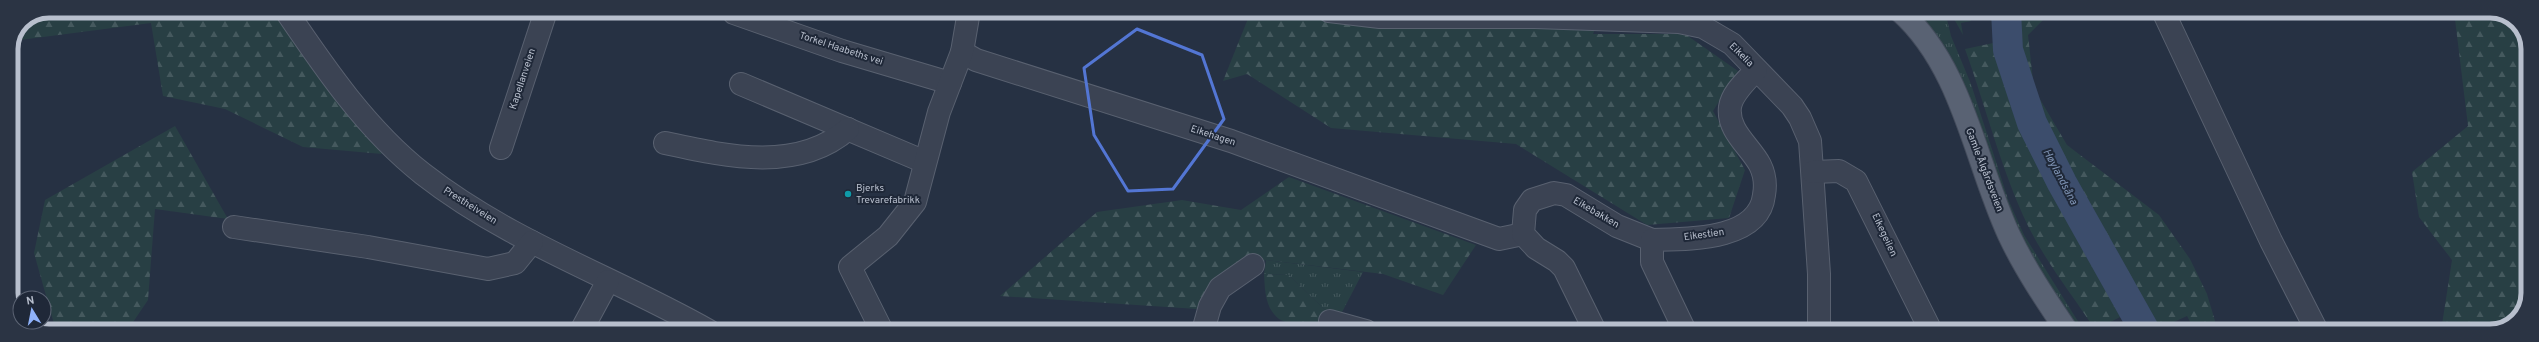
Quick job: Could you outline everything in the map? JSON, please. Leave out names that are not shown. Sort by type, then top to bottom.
[{"type":"main road","name":"Gamle Ålgårdsveien","points":[[1907,18],[1922,34],[1937,58],[1955,93],[2009,235],[2039,289],[2062,324]]},
{"type":"street","name":"Prestheiveien","points":[[291,18],[364,119],[390,145],[453,197],[532,242],[695,324]]},
{"type":"street","name":"Kapellanveien","points":[[501,148],[544,18]]},
{"type":"street","name":"Torkel Haabeths vei","points":[[748,18],[842,51],[950,83]]},
{"type":"street","points":[[878,324],[850,267],[888,236],[915,202],[925,162],[950,83],[962,52],[968,18]]},
{"type":"street","name":"Eikelia","points":[[1563,18],[1679,22],[1704,27],[1732,44],[1756,70],[1781,93],[1800,118],[1810,141],[1814,172],[1819,274],[1818,324]]},
{"type":"street","points":[[2167,18],[2180,43],[2271,241],[2313,324]]},
{"type":"street","name":"Eikehagen","points":[[962,52],[976,60],[1231,141],[1498,238],[1523,234]]},
{"type":"street","name":"Eikestien","points":[[1652,240],[1717,235],[1733,231],[1746,224],[1758,213],[1764,200],[1766,182],[1760,165],[1738,136],[1731,122],[1730,106],[1737,92],[1756,70]]},
{"type":"street","points":[[741,84],[925,162]]},
{"type":"street","points":[[665,143],[706,152],[774,157],[820,148],[848,129]]},
{"type":"street","name":"Eikegeilen","points":[[1814,172],[1839,171],[1856,181],[1928,324]]},
{"type":"street","name":"Eikebakken","points":[[1523,234],[1525,210],[1532,200],[1554,193],[1566,195],[1617,226],[1652,240]]},
{"type":"street","points":[[234,227],[368,247],[488,269],[515,263],[532,242]]},
{"type":"street","points":[[1523,234],[1536,248],[1558,261],[1564,268],[1592,324]]},
{"type":"street","points":[[1652,240],[1652,262],[1682,324]]},
{"type":"street","points":[[1205,324],[1210,306],[1220,288],[1253,264]]},
{"type":"street","points":[[585,324],[608,281]]},
{"type":"street","points":[[1330,321],[1341,324]]},
{"type":"highlighted area","points":[[1137,29],[1202,55],[1224,119],[1173,189],[1128,191],[1094,135],[1084,68]]},
{"type":"green space","points":[[49,18],[278,18],[349,108],[382,154],[303,147],[225,109],[163,96],[151,23],[20,40],[23,32],[32,23],[37,20]]},
{"type":"green space","points":[[1248,18],[1599,18],[1593,34],[1685,34],[1738,71],[1713,111],[1745,170],[1729,218],[1647,225],[1516,144],[1331,128],[1247,74],[1223,81]]},
{"type":"green space","points":[[1917,18],[1947,18],[1951,36],[1971,84],[2008,199],[2024,235],[2080,324],[2072,324],[2045,284]]},
{"type":"green space","points":[[1954,18],[1970,18],[1971,21],[1961,23],[1963,35]]},
{"type":"green space","points":[[1990,18],[2045,18],[2028,35],[2034,89],[2067,145],[2159,215],[2190,259],[2207,294],[2216,324],[2191,324],[2187,316],[2169,324],[2128,324],[2122,316],[2107,324],[2091,324],[2048,261],[2018,205],[1999,153],[1965,49],[1998,42],[1995,27]]},
{"type":"green space","points":[[2455,18],[2494,18],[2504,21],[2512,27],[2519,37],[2521,47],[2521,297],[2517,309],[2511,316],[2506,320],[2494,324],[2442,324],[2452,260],[2419,217],[2412,172],[2468,126]]},
{"type":"green space","points":[[175,126],[228,219],[155,209],[148,300],[132,324],[54,324],[52,317],[52,290],[44,290],[34,253],[45,200]]},
{"type":"green space","points":[[1289,177],[1476,245],[1443,295],[1383,274],[1266,260],[1197,309],[1000,296],[1097,212],[1182,200],[1241,210]]},
{"type":"green space","points":[[1266,260],[1363,272],[1339,318],[1328,313],[1289,275],[1264,274]]},
{"type":"green space","points":[[1264,274],[1289,275],[1328,313],[1327,324],[1291,324],[1279,319],[1271,310],[1265,293]]},
{"type":"waterway","name":"Høylandsåna","points":[[2006,18],[2008,50],[2032,123],[2062,183],[2141,324]]},
{"type":"place","name":"Bjerks Trevarefabrikk","points":[[848,194]]}]
